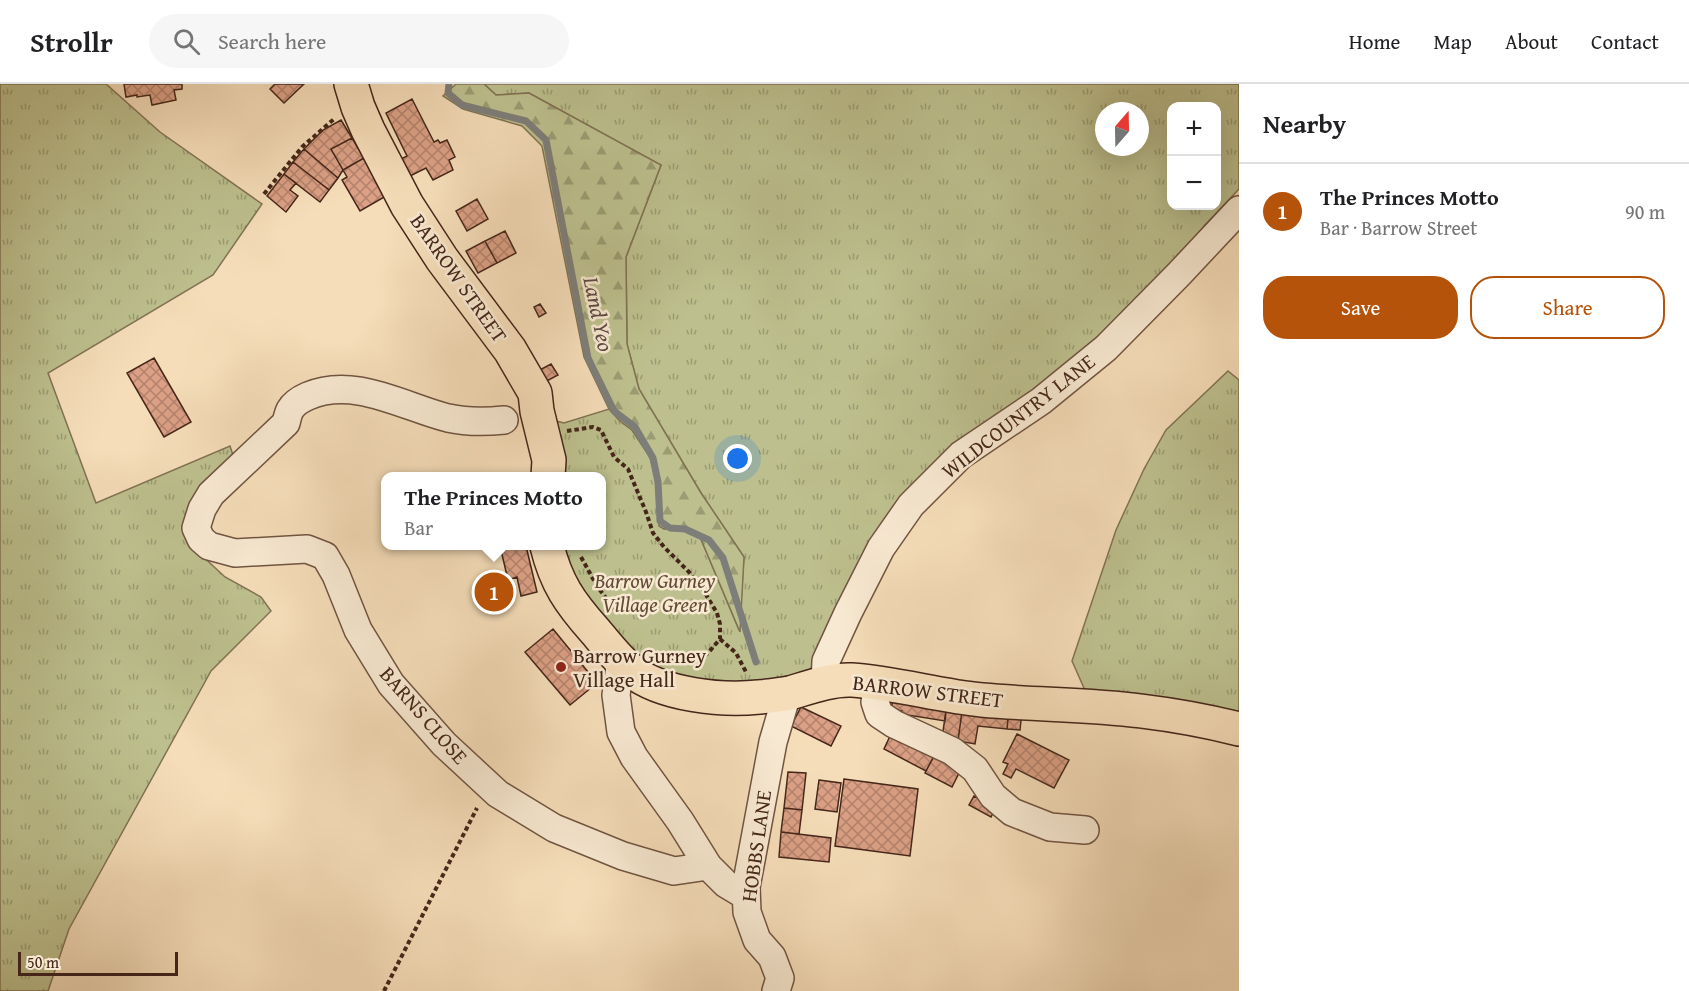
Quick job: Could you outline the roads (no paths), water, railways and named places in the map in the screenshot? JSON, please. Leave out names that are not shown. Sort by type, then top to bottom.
[{"type":"main road","name":"BARROW STREET","points":[[346,98],[358,107],[407,205],[442,259],[510,350],[535,393],[549,460],[548,472]]},
{"type":"main road","name":"BARROW STREET","points":[[561,550],[552,565],[562,588],[575,607],[634,672],[673,690],[730,698],[772,695],[849,680],[982,700],[1138,710],[1239,729]]},
{"type":"street","name":"WILDCOUNTRY LANE","points":[[825,683],[826,660],[848,613],[880,548],[911,505],[961,455],[1041,401],[1106,348],[1239,210]]},
{"type":"street","name":"BARNS CLOSE","points":[[504,420],[485,422],[449,418],[368,392],[341,390],[315,393],[298,401],[290,408],[286,423],[211,494],[202,509],[196,528],[201,539],[209,546],[219,550],[235,553],[307,549],[325,556],[336,575],[358,630],[391,684],[444,744],[498,794],[554,828],[623,856],[674,871],[708,866]]},
{"type":"street","points":[[621,660],[616,695],[621,732],[634,757],[680,821],[708,866],[726,884],[746,896]]},
{"type":"street","points":[[878,683],[875,702],[879,714],[894,724],[952,751],[975,769],[993,796],[1012,812],[1050,827],[1085,830]]},
{"type":"street","name":"HOBBS LANE","points":[[772,695],[773,742],[746,896],[747,912],[757,940],[772,957],[780,978],[776,991]]},
{"type":"waterway","name":"Land Yeo","points":[[449,84],[448,93],[462,105],[526,121],[546,140],[588,358],[614,411],[635,427],[653,458],[658,482],[660,521],[670,528],[685,529],[709,540],[723,558],[756,662]]},
{"type":"place","name":"The Princes Motto","points":[[494,592]]},
{"type":"place","name":"Barrow Gurney Village Hall","points":[[561,667]]},
{"type":"park label","name":"Barrow Gurney Village Green","points":[[655,592]]}]
